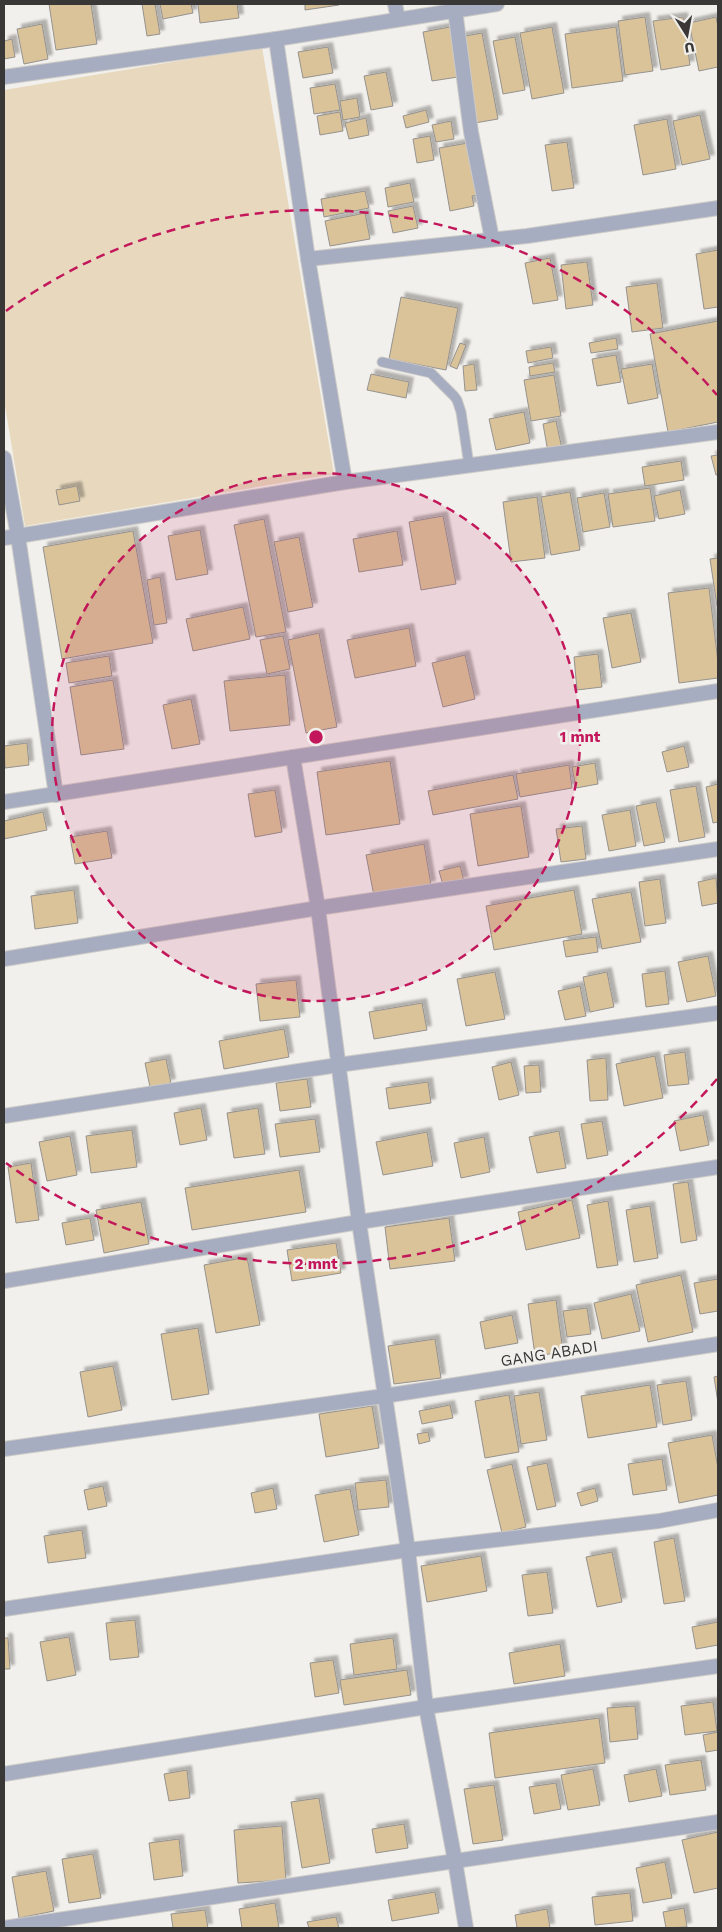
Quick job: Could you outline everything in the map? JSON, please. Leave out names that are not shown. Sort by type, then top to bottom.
[{"type":"street","points":[[395,4],[398,19]]},
{"type":"street","points":[[4,77],[276,39],[489,4]]},
{"type":"street","points":[[455,10],[471,132],[492,239]]},
{"type":"street","points":[[276,39],[308,258],[345,482]]},
{"type":"street","points":[[308,258],[526,236],[718,208]]},
{"type":"street","points":[[4,538],[345,482],[718,432]]},
{"type":"street","points":[[4,458],[18,536],[56,795]]},
{"type":"street","points":[[4,802],[718,691]]},
{"type":"street","points":[[293,756],[318,908],[359,1222],[408,1550],[426,1706],[456,1861],[466,1928]]},
{"type":"street","points":[[4,959],[318,908],[718,848]]},
{"type":"street","points":[[4,1116],[338,1065],[718,1012]]},
{"type":"street","points":[[4,1281],[359,1222],[718,1167]]},
{"type":"street","name":"GANG ABADI","points":[[4,1450],[384,1396],[718,1344]]},
{"type":"street","points":[[4,1609],[408,1550],[659,1521],[718,1510]]},
{"type":"street","points":[[4,1774],[426,1706],[718,1666]]},
{"type":"street","points":[[4,1928],[718,1822]]},
{"type":"lane","points":[[382,362],[431,373],[454,396],[461,412],[469,465]]},
{"type":"shaded area","points":[[262,47],[334,474],[25,526],[4,400],[4,90]]},
{"type":"building","points":[[49,4],[91,4],[97,44],[56,50]]},
{"type":"building","points":[[142,4],[155,4],[160,34],[147,36]]},
{"type":"building","points":[[160,4],[191,4],[193,13],[163,19]]},
{"type":"building","points":[[198,4],[237,4],[239,18],[200,23]]},
{"type":"building","points":[[305,4],[339,4],[339,5],[305,10]]},
{"type":"building","points":[[645,17],[653,71],[625,75],[618,21]]},
{"type":"building","points":[[683,17],[690,65],[661,70],[653,21]]},
{"type":"building","points":[[716,17],[718,27],[718,67],[699,71],[689,23]]},
{"type":"building","points":[[42,24],[48,59],[24,64],[17,29]]},
{"type":"building","points":[[450,27],[458,77],[432,81],[423,32]]},
{"type":"building","points":[[552,27],[564,93],[532,99],[520,33]]},
{"type":"building","points":[[616,27],[623,81],[572,88],[565,34]]},
{"type":"building","points":[[482,33],[498,119],[475,123],[460,37]]},
{"type":"building","points":[[515,37],[525,90],[503,94],[493,41]]},
{"type":"building","points":[[12,39],[15,57],[4,59],[4,41]]},
{"type":"building","points":[[328,47],[333,73],[303,78],[298,52]]},
{"type":"building","points":[[386,72],[393,106],[371,110],[364,76]]},
{"type":"building","points":[[335,84],[340,110],[314,114],[310,88]]},
{"type":"building","points":[[357,98],[360,117],[343,120],[340,101]]},
{"type":"building","points":[[426,110],[429,122],[406,128],[403,116]]},
{"type":"building","points":[[340,112],[343,131],[320,135],[317,116]]},
{"type":"building","points":[[700,115],[710,159],[682,165],[673,121]]},
{"type":"building","points":[[366,118],[369,135],[349,139],[345,123]]},
{"type":"building","points":[[667,119],[676,169],[643,175],[634,125]]},
{"type":"building","points":[[451,121],[454,139],[436,142],[432,125]]},
{"type":"building","points":[[430,136],[434,160],[417,163],[413,139]]},
{"type":"building","points":[[567,142],[574,188],[552,191],[545,145]]},
{"type":"building","points":[[468,143],[478,195],[472,196],[474,206],[450,211],[439,148]]},
{"type":"building","points":[[410,183],[414,202],[388,207],[385,188]]},
{"type":"building","points":[[365,191],[369,208],[324,217],[321,199]]},
{"type":"building","points":[[413,206],[418,228],[393,233],[388,211]]},
{"type":"building","points":[[365,213],[370,239],[330,246],[325,221]]},
{"type":"building","points":[[718,250],[718,307],[704,309],[696,254]]},
{"type":"building","points":[[550,258],[558,300],[533,304],[525,263]]},
{"type":"building","points":[[587,262],[593,305],[566,309],[561,265]]},
{"type":"building","points":[[657,283],[663,328],[632,332],[626,287]]},
{"type":"building","points":[[401,297],[458,308],[446,370],[389,359]]},
{"type":"building","points":[[718,321],[718,422],[668,432],[650,334]]},
{"type":"building","points":[[616,338],[618,349],[591,353],[589,343]]},
{"type":"building","points":[[460,343],[466,345],[457,369],[450,366]]},
{"type":"building","points":[[551,347],[553,358],[528,363],[526,351]]},
{"type":"building","points":[[616,355],[621,382],[597,386],[592,359]]},
{"type":"building","points":[[553,363],[555,372],[530,376],[529,367]]},
{"type":"building","points":[[474,364],[477,390],[465,391],[463,366]]},
{"type":"building","points":[[652,364],[658,398],[628,404],[621,369]]},
{"type":"building","points":[[371,374],[409,382],[406,398],[367,390]]},
{"type":"building","points":[[554,375],[561,416],[531,421],[524,380]]},
{"type":"building","points":[[524,412],[530,443],[496,450],[489,419]]},
{"type":"building","points":[[556,421],[562,449],[548,452],[543,424]]},
{"type":"building","points":[[718,455],[718,475],[716,475],[711,456]]},
{"type":"building","points":[[681,461],[684,480],[645,486],[642,467]]},
{"type":"building","points":[[77,486],[80,501],[59,505],[56,490]]},
{"type":"building","points":[[650,488],[655,521],[613,527],[608,494]]},
{"type":"building","points":[[680,490],[685,514],[659,519],[654,496]]},
{"type":"building","points":[[570,492],[580,550],[551,555],[541,497]]},
{"type":"building","points":[[604,493],[610,527],[583,532],[577,498]]},
{"type":"building","points":[[537,497],[545,558],[511,562],[503,502]]},
{"type":"building","points":[[443,516],[456,584],[421,590],[409,522]]},
{"type":"building","points":[[264,519],[286,632],[256,637],[234,525]]},
{"type":"building","points":[[200,530],[208,574],[176,580],[168,536]]},
{"type":"building","points":[[133,531],[153,643],[62,659],[43,547]]},
{"type":"building","points":[[397,531],[403,565],[359,572],[353,539]]},
{"type":"building","points":[[299,537],[313,607],[288,612],[274,542]]},
{"type":"building","points":[[718,558],[718,606],[717,606],[710,559]]},
{"type":"building","points":[[160,577],[167,623],[154,625],[147,580]]},
{"type":"building","points":[[709,588],[718,662],[718,678],[679,683],[668,593]]},
{"type":"building","points":[[243,607],[250,639],[193,651],[186,619]]},
{"type":"building","points":[[631,613],[641,662],[612,668],[603,618]]},
{"type":"building","points":[[409,628],[416,666],[355,678],[347,640]]},
{"type":"building","points":[[319,633],[337,727],[306,733],[288,640]]},
{"type":"building","points":[[283,636],[290,669],[267,674],[260,640]]},
{"type":"building","points":[[598,654],[602,687],[577,690],[574,657]]},
{"type":"building","points":[[465,655],[475,699],[443,707],[432,663]]},
{"type":"building","points":[[109,656],[112,676],[69,683],[66,663]]},
{"type":"building","points":[[285,675],[290,725],[230,731],[224,681]]},
{"type":"building","points":[[113,680],[124,749],[81,755],[70,687]]},
{"type":"building","points":[[191,699],[200,744],[172,749],[163,705]]},
{"type":"building","points":[[27,743],[29,765],[5,768],[4,746]]},
{"type":"building","points":[[684,746],[689,767],[667,772],[662,752]]},
{"type":"building","points":[[390,761],[400,824],[326,835],[317,772]]},
{"type":"building","points":[[595,763],[598,784],[576,788],[572,767]]},
{"type":"building","points":[[569,765],[572,788],[520,797],[516,774]]},
{"type":"building","points":[[513,775],[518,799],[433,815],[428,791]]},
{"type":"building","points":[[718,784],[718,822],[713,823],[706,787]]},
{"type":"building","points":[[696,786],[705,837],[679,842],[670,790]]},
{"type":"building","points":[[275,790],[282,832],[255,837],[248,794]]},
{"type":"building","points":[[656,802],[665,842],[644,846],[636,806]]},
{"type":"building","points":[[521,806],[529,857],[478,866],[470,814]]},
{"type":"building","points":[[630,810],[636,846],[609,851],[602,815]]},
{"type":"building","points":[[43,812],[47,830],[4,839],[4,821]]},
{"type":"building","points":[[582,826],[586,859],[561,862],[556,829]]},
{"type":"building","points":[[107,831],[112,858],[75,864],[70,837]]},
{"type":"building","points":[[424,844],[431,885],[374,896],[366,855]]},
{"type":"building","points":[[460,866],[464,881],[443,885],[439,871]]},
{"type":"building","points":[[716,878],[718,903],[702,906],[698,882]]},
{"type":"building","points":[[660,879],[666,923],[645,926],[639,882]]},
{"type":"building","points":[[74,890],[78,923],[35,929],[31,896]]},
{"type":"building","points":[[574,890],[582,934],[494,950],[486,906]]},
{"type":"building","points":[[631,892],[641,942],[602,949],[592,899]]},
{"type":"building","points":[[596,937],[598,952],[566,957],[563,941]]},
{"type":"building","points":[[708,956],[716,996],[687,1002],[678,962]]},
{"type":"building","points":[[665,971],[669,1004],[646,1007],[642,974]]},
{"type":"building","points":[[495,972],[505,1019],[466,1026],[457,979]]},
{"type":"building","points":[[607,972],[614,1007],[590,1012],[583,977]]},
{"type":"building","points":[[296,980],[300,1017],[260,1021],[256,984]]},
{"type":"building","points":[[580,986],[586,1016],[565,1020],[558,991]]},
{"type":"building","points":[[422,1003],[427,1030],[374,1039],[369,1012]]},
{"type":"building","points":[[284,1029],[289,1057],[224,1069],[219,1041]]},
{"type":"building","points":[[685,1052],[689,1084],[668,1086],[664,1055]]},
{"type":"building","points":[[655,1056],[663,1098],[624,1106],[616,1064]]},
{"type":"building","points":[[606,1058],[608,1100],[590,1101],[587,1060]]},
{"type":"building","points":[[166,1059],[171,1083],[150,1087],[145,1063]]},
{"type":"building","points":[[511,1062],[519,1095],[499,1100],[492,1067]]},
{"type":"building","points":[[539,1065],[541,1092],[526,1093],[524,1066]]},
{"type":"building","points":[[307,1079],[311,1107],[280,1111],[276,1083]]},
{"type":"building","points":[[428,1082],[431,1103],[389,1109],[386,1088]]},
{"type":"building","points":[[201,1108],[207,1140],[180,1145],[174,1113]]},
{"type":"building","points":[[258,1108],[265,1154],[234,1158],[227,1113]]},
{"type":"building","points":[[703,1115],[709,1145],[680,1151],[674,1121]]},
{"type":"building","points":[[315,1119],[320,1152],[280,1157],[275,1124]]},
{"type":"building","points":[[602,1121],[608,1155],[587,1159],[581,1124]]},
{"type":"building","points":[[132,1130],[137,1167],[91,1173],[86,1136]]},
{"type":"building","points":[[559,1131],[566,1168],[537,1173],[529,1137]]},
{"type":"building","points":[[427,1132],[433,1166],[383,1175],[376,1142]]},
{"type":"building","points":[[70,1136],[77,1175],[47,1181],[39,1142]]},
{"type":"building","points":[[484,1137],[490,1172],[461,1178],[454,1143]]},
{"type":"building","points":[[31,1163],[39,1220],[16,1223],[8,1167]]},
{"type":"building","points":[[299,1170],[306,1212],[192,1230],[185,1188]]},
{"type":"building","points":[[688,1182],[697,1240],[681,1243],[673,1184]]},
{"type":"building","points":[[572,1200],[580,1238],[526,1250],[518,1212]]},
{"type":"building","points":[[608,1201],[618,1265],[597,1268],[587,1205]]},
{"type":"building","points":[[141,1202],[149,1244],[104,1253],[96,1210]]},
{"type":"building","points":[[650,1206],[658,1258],[634,1262],[626,1210]]},
{"type":"building","points":[[90,1218],[94,1240],[66,1245],[62,1223]]},
{"type":"building","points":[[449,1218],[455,1261],[390,1269],[385,1227]]},
{"type":"building","points":[[336,1243],[341,1273],[292,1281],[287,1250]]},
{"type":"building","points":[[247,1257],[260,1325],[216,1333],[204,1265]]},
{"type":"building","points":[[681,1275],[693,1332],[648,1342],[636,1285]]},
{"type":"building","points":[[718,1279],[718,1311],[700,1314],[694,1283]]},
{"type":"building","points":[[631,1294],[640,1331],[602,1339],[594,1303]]},
{"type":"building","points":[[556,1300],[563,1352],[535,1356],[528,1304]]},
{"type":"building","points":[[587,1308],[591,1334],[567,1337],[563,1311]]},
{"type":"building","points":[[512,1315],[518,1343],[485,1349],[480,1322]]},
{"type":"building","points":[[198,1328],[209,1394],[172,1400],[161,1334]]},
{"type":"building","points":[[435,1339],[441,1378],[394,1384],[388,1346]]},
{"type":"building","points":[[113,1366],[122,1410],[88,1417],[80,1372]]},
{"type":"building","points":[[718,1376],[718,1403],[714,1377]]},
{"type":"building","points":[[686,1381],[692,1420],[663,1425],[657,1385]]},
{"type":"building","points":[[650,1385],[657,1427],[588,1438],[581,1396]]},
{"type":"building","points":[[539,1392],[547,1440],[521,1444],[514,1396]]},
{"type":"building","points":[[509,1395],[519,1452],[485,1458],[475,1401]]},
{"type":"building","points":[[450,1405],[453,1418],[422,1424],[419,1411]]},
{"type":"building","points":[[372,1406],[379,1448],[326,1457],[319,1414]]},
{"type":"building","points":[[428,1432],[430,1441],[419,1444],[417,1434]]},
{"type":"building","points":[[712,1435],[718,1468],[718,1495],[679,1503],[668,1443]]},
{"type":"building","points":[[662,1459],[667,1490],[633,1495],[628,1464]]},
{"type":"building","points":[[547,1463],[556,1506],[537,1510],[527,1467]]},
{"type":"building","points":[[512,1464],[526,1527],[502,1533],[487,1470]]},
{"type":"building","points":[[386,1480],[389,1507],[358,1510],[355,1483]]},
{"type":"building","points":[[103,1486],[107,1506],[88,1510],[84,1490]]},
{"type":"building","points":[[273,1488],[277,1509],[255,1513],[251,1493]]},
{"type":"building","points":[[595,1488],[598,1501],[581,1506],[577,1493]]},
{"type":"building","points":[[350,1489],[359,1535],[324,1542],[315,1495]]},
{"type":"building","points":[[82,1530],[86,1558],[48,1563],[44,1536]]},
{"type":"building","points":[[674,1538],[685,1601],[664,1604],[654,1542]]},
{"type":"building","points":[[612,1552],[622,1602],[597,1607],[586,1557]]},
{"type":"building","points":[[481,1556],[487,1591],[427,1602],[421,1566]]},
{"type":"building","points":[[547,1572],[553,1613],[528,1616],[522,1575]]},
{"type":"building","points":[[135,1620],[139,1657],[110,1660],[106,1623]]},
{"type":"building","points":[[718,1622],[718,1645],[696,1649],[692,1627]]},
{"type":"building","points":[[69,1637],[76,1675],[47,1681],[40,1642]]},
{"type":"building","points":[[4,1638],[8,1638],[10,1669],[4,1669]]},
{"type":"building","points":[[393,1638],[397,1669],[354,1675],[350,1644]]},
{"type":"building","points":[[560,1644],[565,1676],[514,1684],[509,1653]]},
{"type":"building","points":[[333,1660],[339,1693],[315,1697],[310,1663]]},
{"type":"building","points":[[407,1670],[411,1695],[344,1705],[340,1680]]},
{"type":"building","points":[[713,1702],[717,1731],[685,1735],[681,1706]]},
{"type":"building","points":[[635,1706],[638,1739],[610,1742],[607,1708]]},
{"type":"building","points":[[599,1718],[605,1763],[495,1778],[489,1733]]},
{"type":"building","points":[[718,1732],[718,1750],[706,1752],[703,1735]]},
{"type":"building","points":[[701,1760],[706,1790],[670,1795],[665,1765]]},
{"type":"building","points":[[593,1769],[600,1805],[568,1810],[561,1775]]},
{"type":"building","points":[[656,1769],[662,1796],[629,1802],[624,1775]]},
{"type":"building","points":[[187,1770],[190,1798],[169,1801],[164,1774]]},
{"type":"building","points":[[556,1783],[561,1809],[534,1814],[529,1787]]},
{"type":"building","points":[[494,1785],[503,1840],[473,1844],[464,1789]]},
{"type":"building","points":[[319,1798],[330,1863],[302,1868],[291,1802]]},
{"type":"building","points":[[404,1824],[408,1848],[376,1853],[372,1829]]},
{"type":"building","points":[[282,1826],[286,1880],[238,1883],[234,1830]]},
{"type":"building","points":[[718,1832],[718,1888],[694,1893],[682,1840]]},
{"type":"building","points":[[179,1839],[183,1876],[154,1880],[149,1843]]},
{"type":"building","points":[[93,1854],[101,1898],[69,1903],[62,1859]]},
{"type":"building","points":[[665,1862],[672,1898],[643,1903],[636,1868]]},
{"type":"building","points":[[46,1871],[54,1911],[19,1918],[12,1877]]},
{"type":"building","points":[[435,1892],[439,1913],[392,1921],[388,1900]]},
{"type":"building","points":[[630,1893],[633,1921],[595,1925],[592,1897]]},
{"type":"building","points":[[275,1903],[279,1928],[242,1928],[239,1909]]},
{"type":"building","points":[[684,1908],[687,1927],[666,1928],[663,1912]]},
{"type":"building","points":[[547,1909],[550,1928],[517,1928],[515,1915]]},
{"type":"building","points":[[205,1910],[208,1928],[173,1928],[171,1914]]},
{"type":"building","points":[[336,1917],[339,1928],[309,1928],[307,1922]]}]
